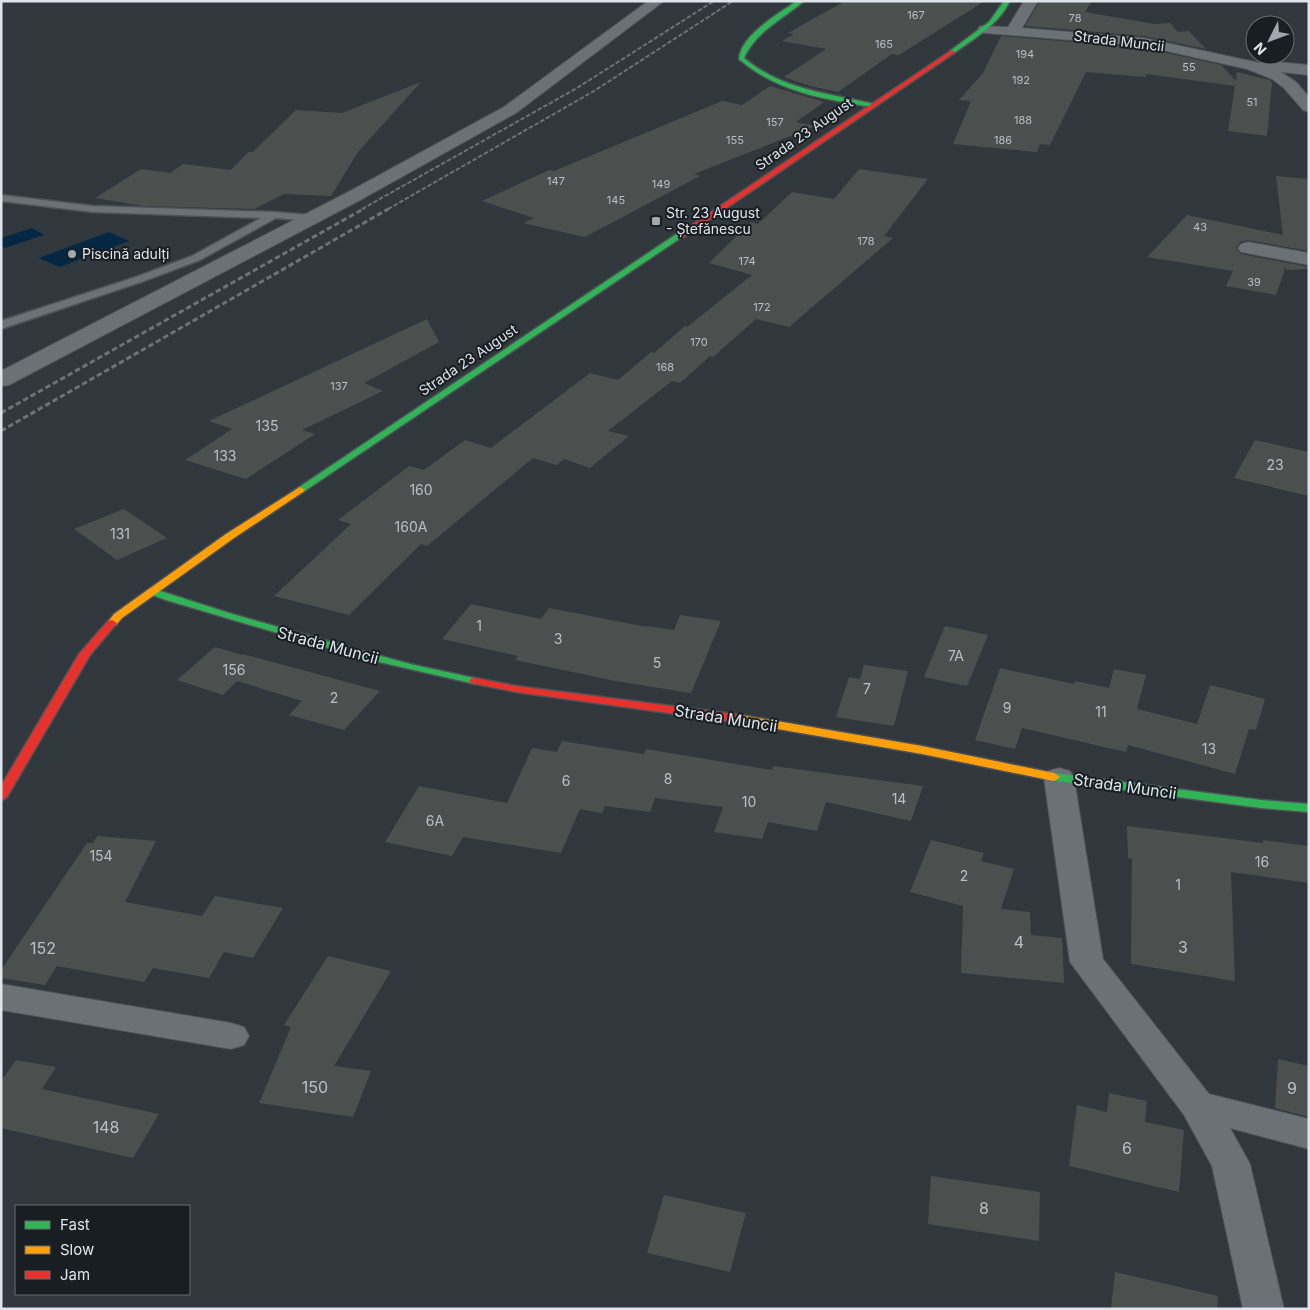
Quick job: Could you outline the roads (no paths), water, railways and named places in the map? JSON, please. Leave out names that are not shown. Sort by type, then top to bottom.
[{"type":"main road","points":[[801,1],[754,35],[746,43],[741,58],[752,70],[772,80],[820,94],[872,105]]},
{"type":"main road","name":"Strada 23 August","points":[[1,797],[85,654],[118,616],[230,536],[780,169],[985,29],[1001,13],[1007,1]]},
{"type":"main road","name":"Strada Muncii","points":[[151,592],[256,624],[432,673],[516,689],[716,715],[922,750],[1060,778],[1261,804],[1309,808]]},
{"type":"street","points":[[1,380],[358,194],[510,110],[657,1]]},
{"type":"street","points":[[1012,31],[1031,1]]},
{"type":"street","name":"Strada Muncii","points":[[985,29],[1144,42],[1245,64]]},
{"type":"street","name":"Strada Muncii","points":[[1252,65],[1309,70]]},
{"type":"street","name":"Strada Muncii","points":[[1252,65],[1277,76],[1290,85],[1309,107]]},
{"type":"street","points":[[1248,248],[1309,258]]},
{"type":"street","points":[[1060,778],[1087,962],[1197,1105],[1231,1164],[1264,1309]]},
{"type":"street","points":[[1,997],[231,1036]]},
{"type":"street","points":[[1197,1105],[1309,1134]]},
{"type":"lane","points":[[1,198],[93,209],[310,218]]},
{"type":"lane","points":[[1,325],[140,279],[196,258],[274,216]]},
{"type":"water","points":[[32,228],[44,235],[5,248],[1,246],[1,238]]},
{"type":"water","points":[[109,232],[129,241],[59,267],[39,258]]},
{"type":"railway","points":[[362,209],[577,88],[714,1]]},
{"type":"railway","points":[[388,209],[594,91],[733,1]]},
{"type":"railway","points":[[1,413],[365,208]]},
{"type":"railway","points":[[1,431],[390,208]]},
{"type":"place","name":"Str. 23 August - Ștefănescu","points":[[656,221]]},
{"type":"place","name":"Piscină adulți","points":[[72,254]]}]
